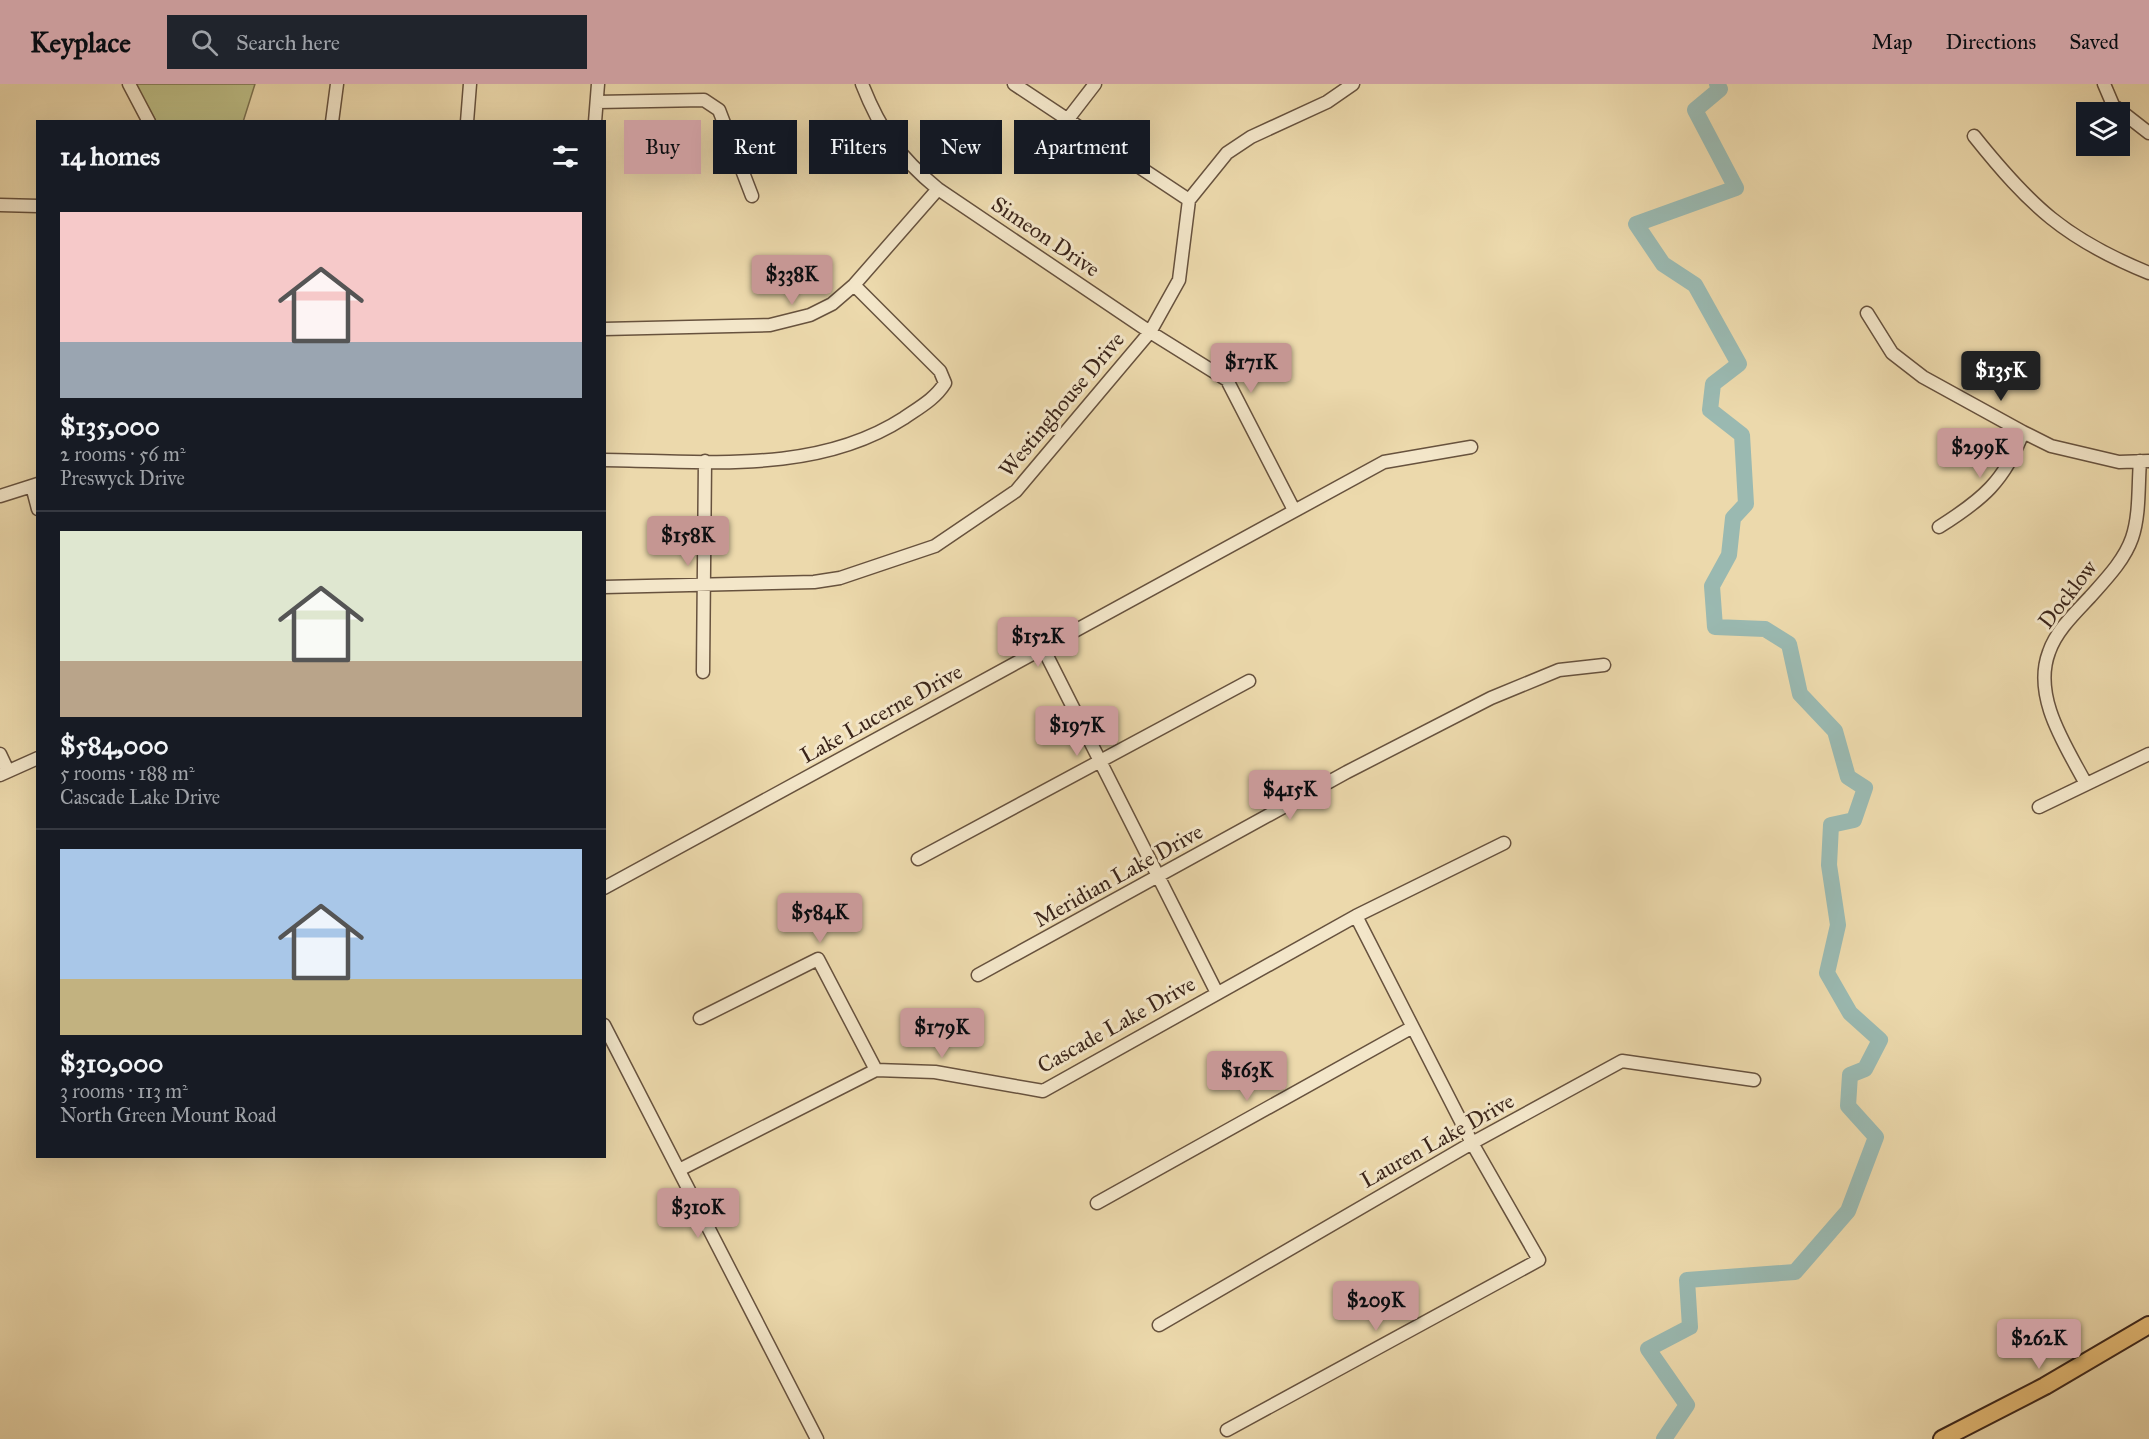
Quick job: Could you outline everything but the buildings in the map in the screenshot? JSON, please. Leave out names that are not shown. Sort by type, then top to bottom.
[{"type":"main road","points":[[1942,1439],[2045,1386],[2149,1325]]},
{"type":"street","points":[[129,84],[148,120]]},
{"type":"street","points":[[332,120],[337,84]]},
{"type":"street","points":[[467,120],[470,84]]},
{"type":"street","points":[[596,120],[598,84]]},
{"type":"street","name":"Simeon Drive","points":[[862,84],[876,118],[909,165],[938,189],[1150,332],[1227,380],[1294,510]]},
{"type":"street","points":[[1014,84],[1189,200],[1227,153],[1251,137],[1327,102],[1353,84]]},
{"type":"street","points":[[1068,118],[1095,84]]},
{"type":"street","points":[[2104,84],[2113,105],[2149,133]]},
{"type":"street","points":[[597,102],[704,100],[718,110],[752,196]]},
{"type":"street","points":[[1974,136],[2014,187],[2061,228],[2104,255],[2149,273]]},
{"type":"street","points":[[606,329],[785,323],[828,307],[854,285],[938,189]]},
{"type":"street","name":"Westinghouse Drive","points":[[606,587],[814,582],[840,578],[935,546],[1016,491],[1150,332],[1179,280],[1189,200]]},
{"type":"street","points":[[0,205],[36,206]]},
{"type":"street","points":[[606,460],[788,459],[829,452],[854,445],[886,429],[936,397],[945,383],[940,371],[854,285]]},
{"type":"street","points":[[1867,313],[1878,335],[1899,359],[1923,377],[2023,432],[2051,446],[2119,462],[2145,461]]},
{"type":"street","points":[[1939,527],[1971,507],[1994,487],[2013,458],[2023,432]]},
{"type":"street","name":"Lake Lucerne Drive","points":[[606,887],[1384,462],[1471,447]]},
{"type":"street","points":[[703,672],[705,461]]},
{"type":"street","name":"Docklow","points":[[2086,784],[2057,727],[2046,693],[2045,672],[2049,651],[2066,624],[2103,583],[2133,537],[2145,461]]},
{"type":"street","points":[[0,496],[35,485]]},
{"type":"street","points":[[1043,648],[1217,993]]},
{"type":"street","name":"Meridian Lake Drive","points":[[978,975],[1347,772],[1491,698],[1560,670],[1604,665]]},
{"type":"street","points":[[918,859],[1249,681]]},
{"type":"street","points":[[0,754],[4,773],[36,759]]},
{"type":"street","points":[[2040,807],[2149,754]]},
{"type":"street","name":"Cascade Lake Drive","points":[[679,1170],[876,1070],[935,1072],[1043,1091],[1356,916],[1504,843]]},
{"type":"street","points":[[1227,1430],[1539,1260],[1472,1143],[1356,916]]},
{"type":"street","points":[[700,1018],[818,959],[876,1070]]},
{"type":"street","points":[[1097,1203],[1412,1028]]},
{"type":"street","points":[[606,1029],[817,1439]]},
{"type":"street","name":"Lauren Lake Drive","points":[[1159,1325],[1472,1143],[1622,1061],[1754,1080]]},
{"type":"green space","points":[[135,84],[255,84],[244,120],[155,120]]},
{"type":"waterway","points":[[1664,1439],[1687,1405],[1648,1349],[1690,1327],[1687,1280],[1795,1272],[1848,1211],[1876,1137],[1848,1106],[1850,1075],[1865,1069],[1880,1040],[1850,1013],[1827,973],[1838,925],[1829,865],[1831,825],[1854,820],[1865,788],[1848,777],[1835,731],[1800,694],[1789,644],[1765,629],[1715,627],[1712,586],[1729,555],[1733,518],[1746,504],[1742,435],[1710,410],[1713,384],[1739,364],[1695,285],[1663,264],[1636,224],[1736,188],[1695,110],[1720,89],[1717,84]]}]
